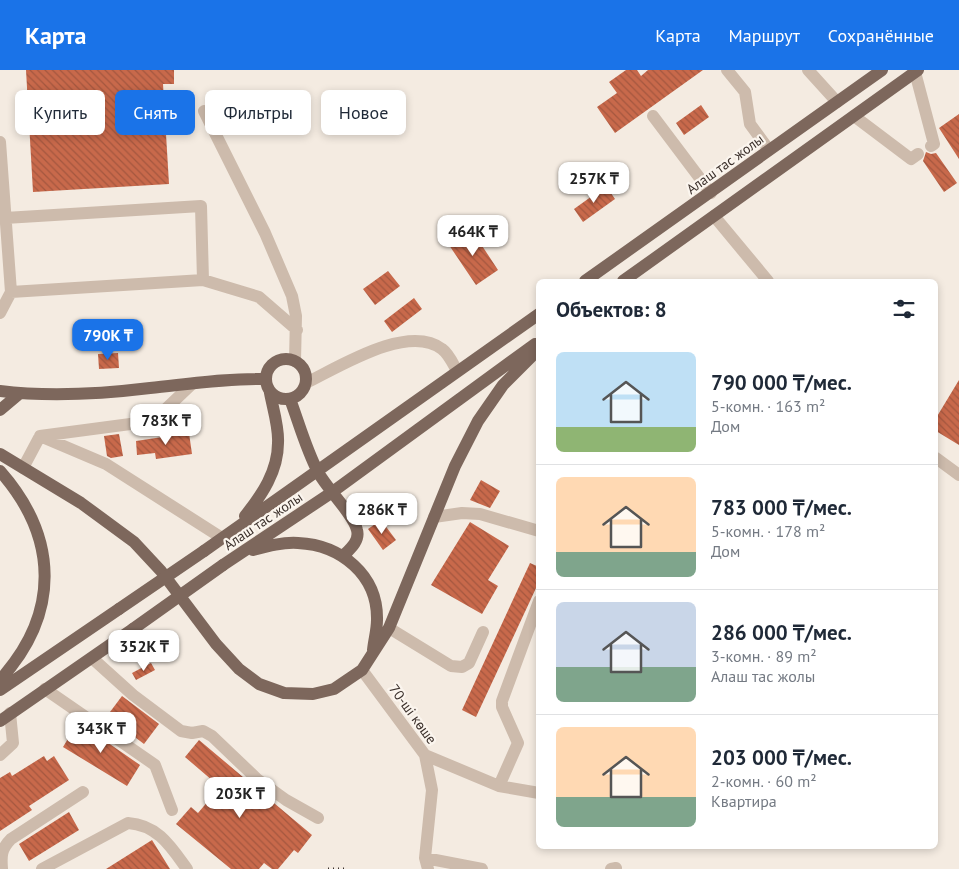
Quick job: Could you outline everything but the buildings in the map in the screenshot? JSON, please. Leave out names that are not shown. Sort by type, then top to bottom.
[{"type":"main road","name":"Алаш тас жолы","points":[[588,279],[882,70]]},
{"type":"main road","points":[[626,279],[916,71]]},
{"type":"main road","name":"Алаш тас жолы","points":[[0,690],[204,551],[536,316]]},
{"type":"main road","name":"Алаш тас жолы","points":[[5,717],[223,565],[331,493],[536,343]]},
{"type":"main road","points":[[0,454],[81,503],[134,542],[161,571],[216,644],[238,669],[259,684],[284,694],[313,694],[334,689],[362,670],[373,650],[389,628],[455,466],[478,421],[503,385],[536,352]]},
{"type":"main road","points":[[233,530],[261,496],[274,470],[278,442],[270,393],[265,379],[266,372],[275,362],[282,360],[295,361],[304,370],[306,383],[300,393],[290,399],[279,399],[270,393]]},
{"type":"main road","points":[[0,391],[19,394],[92,393],[239,379],[265,379]]},
{"type":"main road","points":[[0,410],[19,394]]},
{"type":"main road","points":[[290,399],[318,470],[331,493],[352,517],[358,531],[357,538],[343,556]]},
{"type":"main road","points":[[0,471],[17,490],[30,513],[39,536],[45,567],[44,596],[35,630],[16,663],[0,680]]},
{"type":"main road","points":[[245,551],[277,544],[298,543],[323,546],[343,556],[363,573],[373,591],[377,619],[373,650]]},
{"type":"lane","points":[[727,70],[745,92],[750,124],[769,150]]},
{"type":"lane","points":[[808,70],[837,102]]},
{"type":"lane","points":[[916,71],[934,144],[931,146]]},
{"type":"lane","points":[[204,111],[266,233],[292,296],[297,330],[295,361]]},
{"type":"lane","points":[[653,116],[710,193]]},
{"type":"lane","points":[[854,116],[911,159],[918,154]]},
{"type":"lane","points":[[0,142],[11,292],[0,312]]},
{"type":"lane","points":[[6,218],[201,206],[203,280]]},
{"type":"lane","points":[[714,216],[766,279]]},
{"type":"lane","points":[[11,292],[203,280],[259,297],[297,330]]},
{"type":"lane","points":[[306,383],[385,346],[410,341],[434,344],[444,350],[458,371]]},
{"type":"lane","points":[[40,436],[153,421],[192,384]]},
{"type":"lane","points":[[23,468],[40,436]]},
{"type":"lane","points":[[40,436],[106,464],[222,538]]},
{"type":"lane","points":[[938,459],[959,475]]},
{"type":"lane","points":[[434,518],[462,513],[480,514],[536,530]]},
{"type":"lane","points":[[499,786],[518,743],[502,708],[502,701],[536,609]]},
{"type":"lane","points":[[389,628],[451,666],[462,667],[468,663],[482,632]]},
{"type":"lane","points":[[92,658],[133,695],[180,731],[192,733],[203,731],[212,736],[257,779],[286,800],[318,818]]},
{"type":"lane","name":"70-ші көше","points":[[362,670],[425,755],[432,790],[427,863]]},
{"type":"lane","points":[[45,689],[156,765],[172,810]]},
{"type":"lane","points":[[0,754],[13,743],[5,717]]},
{"type":"lane","points":[[425,755],[499,786],[536,792]]},
{"type":"lane","points":[[2,869],[1,854],[4,846],[11,839],[83,792]]},
{"type":"lane","points":[[42,869],[128,822],[140,823],[157,832],[188,869]]},
{"type":"lane","points":[[427,863],[482,869]]},
{"type":"railway","points":[[328,869],[347,869]]}]
